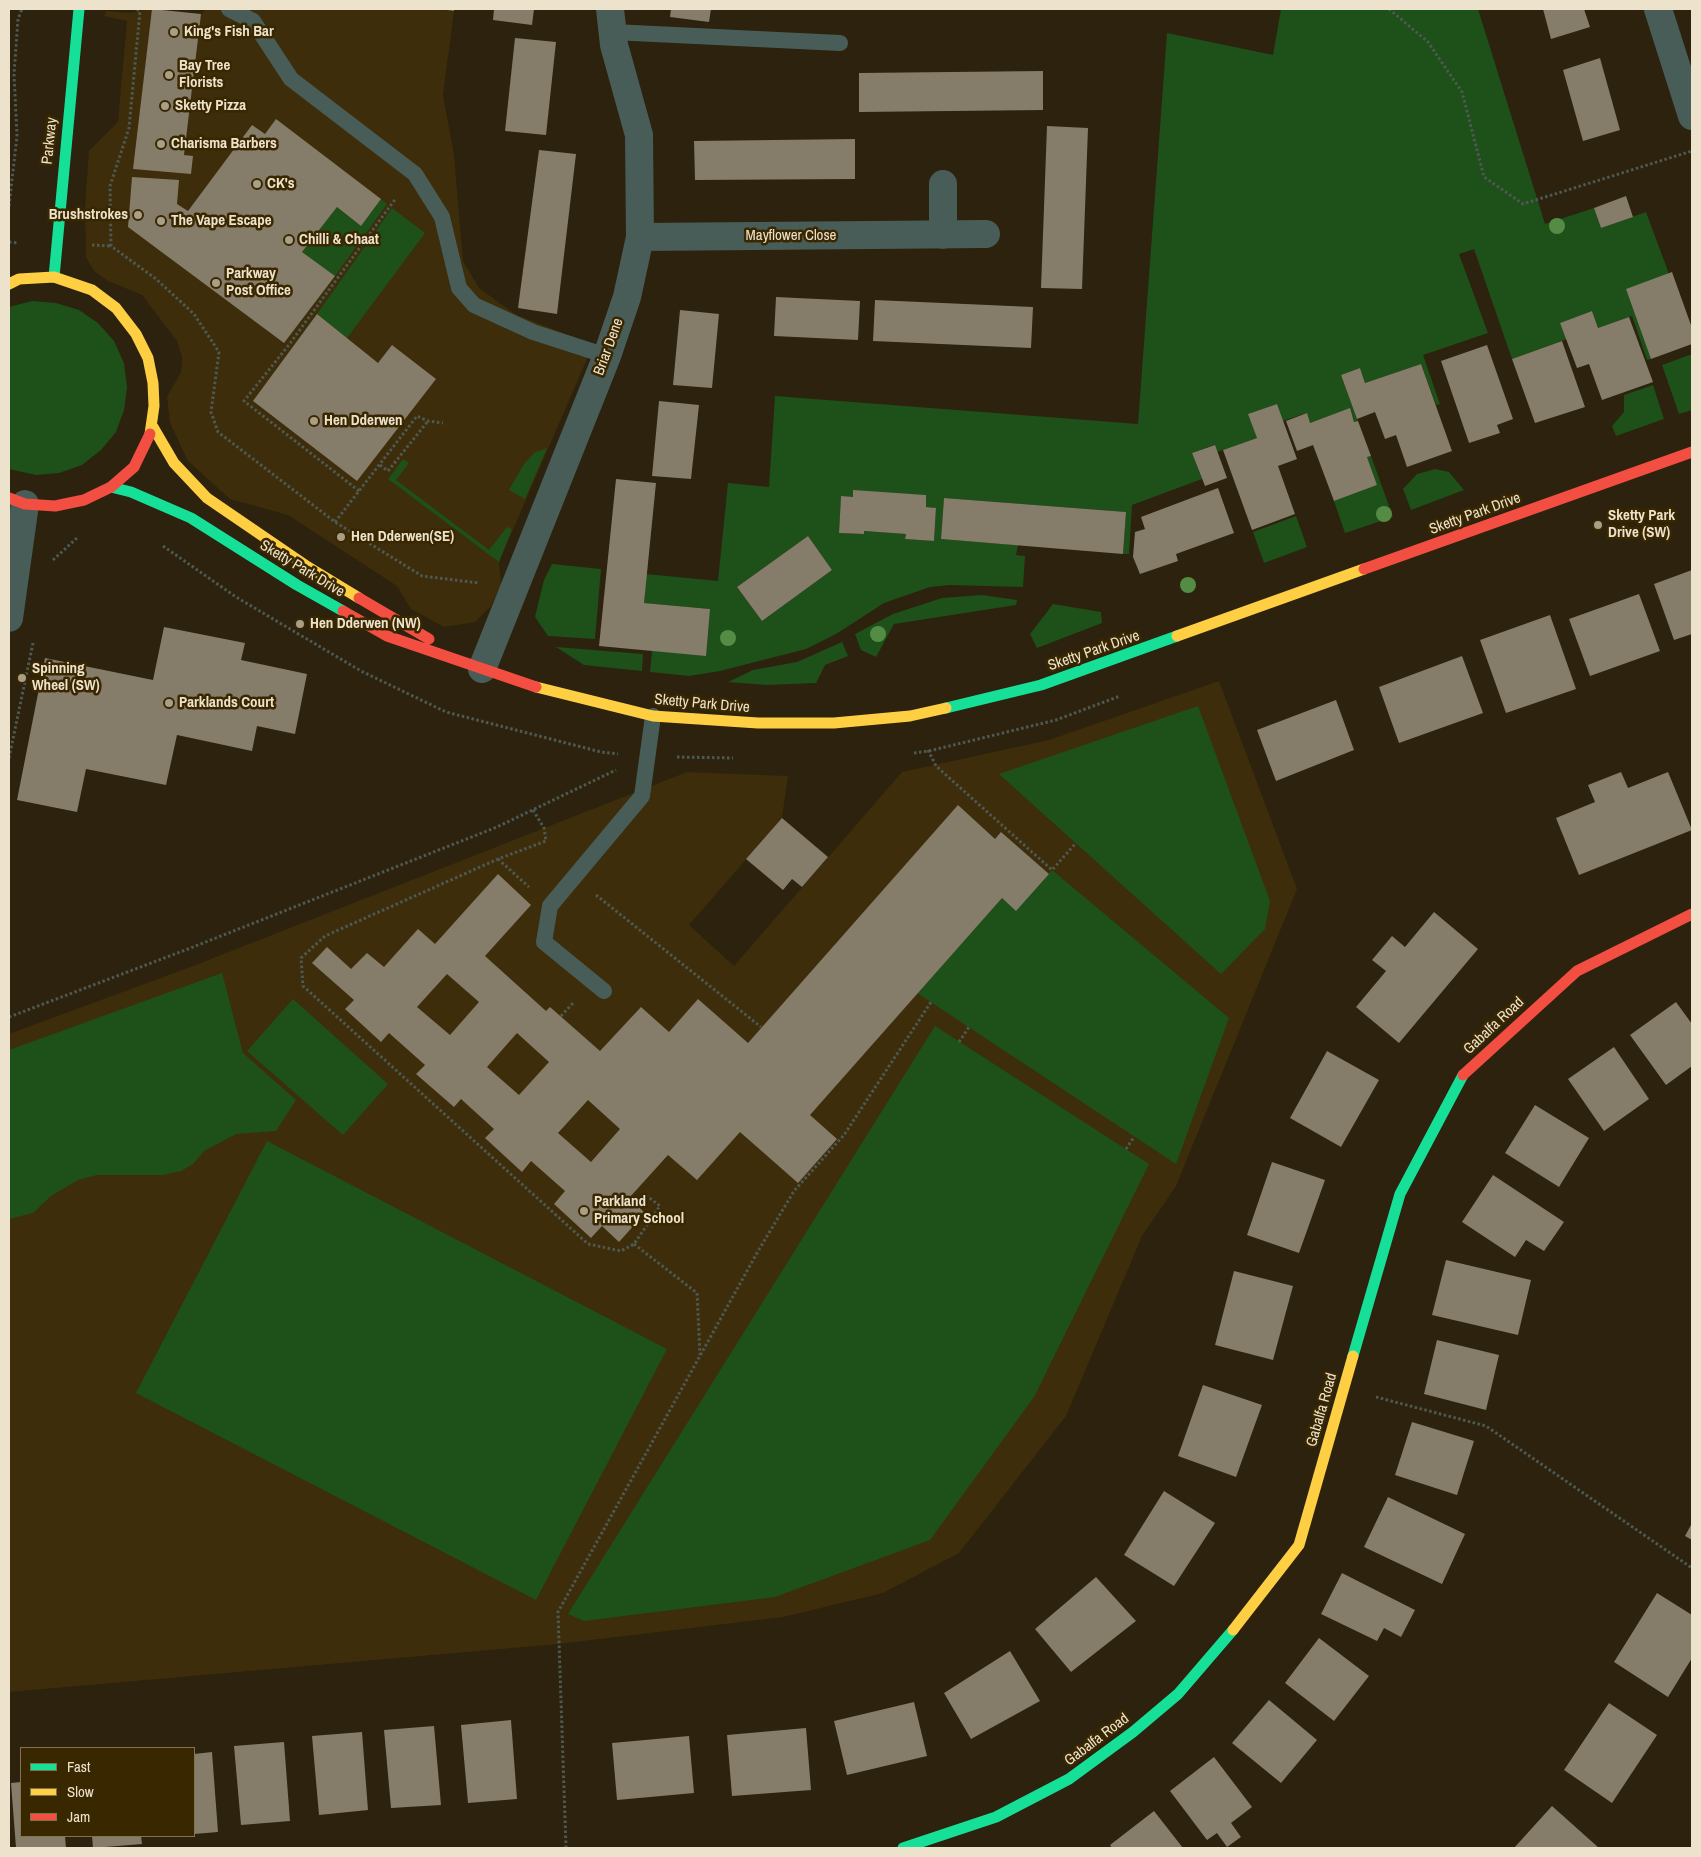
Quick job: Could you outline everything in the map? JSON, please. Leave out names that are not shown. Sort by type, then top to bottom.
[{"type":"street","name":"Parkway","points":[[54,277],[79,9]]},
{"type":"street","points":[[1658,9],[1692,116]]},
{"type":"street","name":"Briar Dene","points":[[482,669],[607,356],[627,297],[640,237],[639,135],[611,20]]},
{"type":"street","points":[[943,184],[943,235]]},
{"type":"street","name":"Mayflower Close","points":[[640,237],[986,234]]},
{"type":"street","points":[[9,284],[19,279],[54,277],[92,290],[116,308],[136,334],[148,358],[153,383],[153,426],[145,448],[134,467],[111,487],[84,500],[55,506],[17,501],[17,561],[9,618]]},
{"type":"street","name":"Sketty Park Drive","points":[[153,426],[174,463],[207,498],[308,567],[482,669]]},
{"type":"street","name":"Sketty Park Drive","points":[[111,487],[131,492],[191,518],[297,585],[387,636],[540,688],[653,716],[758,723],[834,723],[910,716],[1041,685],[1692,452]]},
{"type":"street","name":"Gabalfa Road","points":[[903,1848],[996,1818],[1069,1779],[1133,1732],[1178,1694],[1217,1651],[1299,1545],[1400,1194],[1462,1076],[1577,971],[1692,914]]},
{"type":"lane","points":[[229,9],[253,20],[291,79],[415,174],[442,217],[459,288],[474,304],[533,332],[607,356]]},
{"type":"lane","points":[[611,20],[840,43]]},
{"type":"lane","points":[[604,991],[544,942],[550,906],[642,796],[653,716]]},
{"type":"path","points":[[9,206],[17,136],[14,74],[18,19],[22,9]]},
{"type":"path","points":[[137,9],[140,11],[129,128],[110,186],[111,246],[156,279],[194,314],[219,352],[211,412],[218,432],[335,522],[422,576],[515,587]]},
{"type":"path","points":[[1389,9],[1428,42],[1462,92],[1484,177],[1523,204],[1692,151]]},
{"type":"path","points":[[359,491],[244,401],[288,346],[415,174]]},
{"type":"path","points":[[335,522],[417,416],[428,421],[443,423]]},
{"type":"path","points":[[380,465],[388,471],[428,421]]},
{"type":"path","points":[[17,561],[51,562],[82,533]]},
{"type":"path","points":[[162,545],[236,597],[353,666],[446,712],[601,752],[624,754]]},
{"type":"path","points":[[9,758],[35,637]]},
{"type":"path","points":[[910,716],[936,766],[1052,870],[1076,844]]},
{"type":"path","points":[[9,1017],[188,949],[496,827],[618,769]]},
{"type":"path","points":[[533,810],[544,828],[546,841],[498,859],[325,936],[301,958],[303,986],[588,1244],[621,1251],[634,1244],[660,1206],[647,1196]]},
{"type":"path","points":[[498,859],[550,906]]},
{"type":"path","points":[[574,878],[761,1028]]},
{"type":"path","points":[[566,1848],[558,1612],[794,1191],[844,1135],[931,1002]]},
{"type":"path","points":[[959,1042],[970,1028]]},
{"type":"path","points":[[1126,1149],[1134,1136]]},
{"type":"path","points":[[634,1244],[697,1293],[700,1356]]},
{"type":"path","points":[[1344,1389],[1486,1426],[1692,1568]]},
{"type":"shaded area","points":[[150,9],[201,14],[206,9],[428,9],[454,11],[443,95],[454,155],[463,261],[479,288],[515,314],[593,345],[499,562],[501,585],[491,606],[475,622],[444,627],[411,609],[397,586],[288,515],[230,499],[188,461],[170,423],[167,397],[181,372],[182,357],[177,341],[142,295],[108,281],[94,271],[86,257],[85,206],[89,151],[118,122],[127,21],[104,16],[106,11],[128,13]]},
{"type":"shaded area","name":"Parkland Primary School","points":[[1219,681],[1297,889],[1176,1186],[1142,1236],[1066,1416],[959,1553],[883,1593],[783,1617],[558,1644],[9,1692],[9,1034],[193,966],[687,772],[788,776],[782,818],[689,925],[734,966],[902,772],[1049,740]]},
{"type":"green space","points":[[1281,9],[1478,9],[1545,224],[1594,208],[1601,228],[1646,212],[1669,274],[1651,359],[1647,360],[1632,316],[1598,328],[1592,311],[1560,323],[1567,339],[1512,359],[1474,249],[1459,254],[1488,333],[1423,355],[1440,404],[1436,405],[1421,364],[1365,383],[1360,368],[1341,375],[1358,421],[1354,422],[1349,409],[1310,423],[1306,413],[1283,421],[1277,404],[1249,414],[1257,438],[1217,452],[1214,445],[1192,453],[1202,479],[1132,505],[1129,554],[1123,554],[1126,512],[944,498],[941,539],[1018,545],[1016,555],[1025,556],[1023,587],[949,585],[930,587],[884,603],[836,634],[806,649],[720,671],[689,676],[650,672],[652,650],[710,609],[644,603],[646,574],[718,581],[728,483],[769,487],[775,396],[1138,424],[1167,33],[1273,55]],"holes":[[[853,491],[926,495],[926,507],[936,508],[934,541],[905,539],[906,534],[864,531],[863,534],[839,533],[841,497],[853,497]],[[808,536],[832,570],[762,621],[737,587]]]},
{"type":"green space","points":[[381,199],[387,204],[335,276],[302,252],[337,207],[361,226]]},
{"type":"green space","points":[[392,208],[425,233],[347,338],[317,314]]},
{"type":"green space","points":[[32,301],[56,303],[79,310],[98,323],[114,341],[124,363],[127,387],[124,410],[116,432],[101,450],[82,465],[59,473],[36,475],[9,469],[9,307]]},
{"type":"green space","points":[[1692,354],[1692,410],[1679,414],[1662,365]]},
{"type":"green space","points":[[1653,385],[1664,419],[1616,436],[1612,426],[1624,412],[1624,395]]},
{"type":"green space","points":[[547,448],[525,499],[509,490],[524,464],[534,453]]},
{"type":"green space","points":[[1371,456],[1393,517],[1345,533],[1334,501],[1377,485],[1367,457]]},
{"type":"green space","points":[[403,459],[409,463],[396,480],[489,550],[507,527],[512,529],[499,562],[388,479]]},
{"type":"green space","points":[[1435,469],[1449,472],[1464,490],[1411,510],[1403,489],[1417,474]]},
{"type":"green space","points":[[1296,516],[1307,547],[1264,563],[1253,532]]},
{"type":"green space","points":[[552,564],[601,569],[595,639],[548,636],[535,617],[544,580]]},
{"type":"green space","points":[[982,595],[1017,600],[1016,605],[894,624],[876,657],[861,650],[855,634],[893,614],[942,598]]},
{"type":"green space","points":[[1053,604],[1101,612],[1102,623],[1037,648],[1030,634]]},
{"type":"green space","points":[[842,642],[848,656],[825,665],[816,683],[767,685],[728,682],[753,670],[797,662]]},
{"type":"green space","points":[[556,647],[643,654],[642,671],[584,665]]},
{"type":"green space","points":[[1198,706],[1270,901],[1265,929],[1221,974],[999,774]]},
{"type":"green space","points":[[1052,870],[1229,1018],[1176,1164],[917,993],[1002,898],[1016,910]]},
{"type":"green space","points":[[222,973],[243,1053],[296,1100],[276,1131],[236,1134],[204,1151],[193,1164],[181,1171],[163,1175],[97,1175],[78,1180],[51,1196],[33,1213],[9,1219],[9,1050]]},
{"type":"green space","points":[[293,999],[388,1084],[343,1135],[247,1051]]},
{"type":"green space","points":[[935,1026],[1149,1164],[1034,1397],[930,1540],[775,1597],[584,1621],[568,1614]]},
{"type":"green space","points":[[267,1141],[667,1349],[536,1600],[136,1393]]},
{"type":"building","points":[[152,9],[201,14],[184,155],[193,156],[191,174],[133,169]]},
{"type":"building","points":[[494,9],[534,9],[532,25],[493,20]]},
{"type":"building","points":[[671,9],[711,9],[709,22],[670,17]]},
{"type":"building","points":[[1543,9],[1584,9],[1590,27],[1551,39]]},
{"type":"building","points":[[515,38],[556,42],[546,135],[505,131]]},
{"type":"building","points":[[1600,58],[1620,130],[1583,141],[1563,70]]},
{"type":"building","points":[[1043,71],[1043,110],[859,112],[859,73]]},
{"type":"building","points":[[276,119],[381,199],[361,226],[337,207],[302,252],[335,276],[284,343],[128,227],[132,177],[179,180],[177,204],[188,211],[252,125],[265,134]]},
{"type":"building","points":[[1047,126],[1088,128],[1082,289],[1041,288]]},
{"type":"building","points":[[855,139],[855,179],[695,180],[694,141]]},
{"type":"building","points":[[539,150],[576,154],[557,314],[518,308]]},
{"type":"building","points":[[1626,196],[1633,217],[1601,228],[1594,208]]},
{"type":"building","points":[[1672,272],[1692,328],[1692,344],[1651,359],[1626,289]]},
{"type":"building","points":[[776,297],[860,301],[858,340],[774,336]]},
{"type":"building","points":[[875,300],[1033,307],[1031,348],[873,341]]},
{"type":"building","points":[[680,310],[719,314],[712,388],[673,385]]},
{"type":"building","points":[[1592,311],[1598,328],[1629,317],[1653,382],[1602,400],[1589,364],[1577,368],[1560,323]]},
{"type":"building","points":[[317,314],[378,363],[392,345],[436,379],[357,481],[253,401]]},
{"type":"building","points":[[1562,341],[1585,407],[1535,423],[1512,359]]},
{"type":"building","points":[[1487,345],[1513,419],[1497,425],[1500,433],[1469,443],[1441,361]]},
{"type":"building","points":[[1421,364],[1452,451],[1407,467],[1396,435],[1385,439],[1375,412],[1357,419],[1341,375],[1360,368],[1365,383]]},
{"type":"building","points":[[659,401],[699,405],[691,479],[652,476]]},
{"type":"building","points":[[1277,404],[1297,459],[1278,466],[1295,514],[1252,530],[1223,450],[1257,438],[1248,414]]},
{"type":"building","points":[[1350,408],[1354,422],[1358,421],[1371,456],[1367,457],[1377,485],[1334,501],[1313,445],[1297,451],[1286,421],[1307,413],[1310,423]]},
{"type":"building","points":[[1215,445],[1227,478],[1205,486],[1192,453]]},
{"type":"building","points":[[616,479],[656,483],[644,603],[710,609],[706,656],[599,646]]},
{"type":"building","points":[[1218,488],[1234,533],[1176,554],[1178,561],[1140,574],[1133,557],[1135,532],[1145,529],[1141,517]]},
{"type":"building","points":[[853,490],[926,495],[926,507],[936,508],[934,541],[905,539],[906,534],[864,531],[864,534],[839,533],[841,496],[853,497]]},
{"type":"building","points":[[944,498],[1126,512],[1123,554],[941,539]]},
{"type":"building","points":[[808,536],[832,570],[762,621],[737,587]]},
{"type":"building","points":[[1692,570],[1692,634],[1674,640],[1654,584]]},
{"type":"building","points":[[1639,594],[1660,651],[1590,676],[1569,619]]},
{"type":"building","points":[[1550,615],[1576,689],[1506,713],[1480,640]]},
{"type":"building","name":"Parklands Court","points":[[164,627],[245,643],[241,660],[307,674],[295,734],[257,726],[252,751],[177,735],[166,785],[86,769],[77,812],[17,800],[45,658],[153,680]]},
{"type":"building","points":[[1462,656],[1483,713],[1399,743],[1379,687]]},
{"type":"building","points":[[1336,700],[1354,750],[1276,781],[1257,730]]},
{"type":"building","points":[[1621,772],[1628,788],[1668,772],[1692,830],[1579,875],[1556,818],[1595,802],[1588,785]]},
{"type":"building","points":[[958,805],[995,839],[1001,832],[1049,874],[1016,911],[1002,898],[810,1115],[837,1139],[798,1183],[740,1132],[697,1180],[668,1155],[629,1198],[645,1213],[619,1242],[602,1226],[591,1238],[554,1204],[565,1191],[531,1161],[522,1172],[485,1138],[494,1129],[461,1099],[454,1107],[416,1074],[425,1065],[389,1033],[381,1042],[345,1009],[354,1000],[312,963],[327,947],[351,969],[367,953],[384,967],[418,929],[435,944],[498,874],[531,905],[485,956],[546,1011],[550,1007],[600,1051],[641,1007],[669,1032],[698,999],[748,1043]],"holes":[[[447,974],[479,1002],[450,1035],[417,1007]],[[517,1033],[549,1062],[519,1095],[487,1067]],[[588,1100],[620,1129],[591,1162],[558,1133]]]},
{"type":"building","points":[[782,818],[828,857],[802,887],[792,879],[783,890],[746,859]]},
{"type":"building","points":[[1434,912],[1478,949],[1399,1043],[1356,1007],[1386,971],[1372,960],[1392,936],[1405,947]]},
{"type":"building","points":[[1676,1002],[1692,1024],[1692,1066],[1666,1085],[1630,1035]]},
{"type":"building","points":[[1614,1047],[1649,1099],[1604,1131],[1568,1079]]},
{"type":"building","points":[[1327,1051],[1379,1080],[1341,1147],[1290,1118]]},
{"type":"building","points":[[1535,1105],[1589,1138],[1559,1187],[1505,1153]]},
{"type":"building","points":[[1272,1162],[1325,1180],[1299,1253],[1247,1235]]},
{"type":"building","points":[[1493,1175],[1564,1222],[1544,1251],[1526,1240],[1515,1257],[1462,1222]]},
{"type":"building","points":[[1446,1260],[1531,1280],[1518,1335],[1432,1315]]},
{"type":"building","points":[[1234,1271],[1293,1286],[1273,1360],[1215,1345]]},
{"type":"building","points":[[1437,1340],[1499,1355],[1486,1410],[1424,1394]]},
{"type":"building","points":[[1203,1385],[1262,1405],[1236,1477],[1178,1456]]},
{"type":"building","points":[[1412,1422],[1474,1441],[1457,1495],[1395,1475]]},
{"type":"building","points":[[1164,1491],[1215,1523],[1174,1586],[1124,1555]]},
{"type":"building","points":[[1388,1497],[1465,1534],[1442,1584],[1364,1547]]},
{"type":"building","points":[[1692,1523],[1692,1540],[1685,1536]]},
{"type":"building","points":[[1342,1573],[1415,1610],[1401,1637],[1384,1628],[1377,1641],[1321,1614]]},
{"type":"building","points":[[1096,1577],[1136,1621],[1071,1672],[1035,1629]]},
{"type":"building","points":[[1657,1593],[1692,1615],[1692,1658],[1668,1697],[1614,1662]]},
{"type":"building","points":[[1319,1638],[1369,1676],[1334,1721],[1285,1683]]},
{"type":"building","points":[[1010,1651],[1040,1701],[971,1739],[944,1693]]},
{"type":"building","points":[[1269,1700],[1317,1740],[1281,1783],[1232,1743]]},
{"type":"building","points":[[914,1702],[927,1756],[847,1775],[834,1721]]},
{"type":"building","points":[[1609,1703],[1657,1735],[1612,1803],[1564,1770]]},
{"type":"building","points":[[511,1720],[517,1799],[468,1803],[461,1725]]},
{"type":"building","points":[[434,1726],[441,1805],[391,1808],[384,1730]]},
{"type":"building","points":[[806,1728],[811,1790],[732,1796],[727,1735]]},
{"type":"building","points":[[362,1732],[368,1810],[319,1815],[312,1736]]},
{"type":"building","points":[[689,1736],[694,1793],[617,1800],[612,1743]]},
{"type":"building","points":[[284,1742],[290,1821],[241,1825],[234,1746]]},
{"type":"building","points":[[212,1752],[218,1832],[195,1834],[195,1754]]},
{"type":"building","points":[[1214,1757],[1252,1807],[1231,1823],[1241,1837],[1227,1847],[1217,1833],[1207,1840],[1170,1791]]},
{"type":"building","points":[[20,1782],[20,1837],[65,1837],[66,1848],[16,1848],[11,1783]]},
{"type":"building","points":[[1552,1806],[1599,1848],[1514,1848]]},
{"type":"building","points":[[1154,1811],[1183,1848],[1112,1848],[1110,1845]]},
{"type":"building","points":[[92,1837],[141,1837],[142,1844],[93,1848]]},
{"type":"traffic: fast","points":[[54,277],[79,9]]},
{"type":"traffic: fast","points":[[111,487],[131,492],[191,518],[297,585],[343,611]]},
{"type":"traffic: fast","points":[[946,708],[1041,685],[1177,636]]},
{"type":"traffic: fast","points":[[1353,1356],[1400,1194],[1463,1075]]},
{"type":"traffic: fast","points":[[903,1848],[996,1817],[1069,1779],[1133,1732],[1178,1694],[1233,1630]]},
{"type":"traffic: slow","points":[[9,284],[19,279],[54,277],[92,290],[116,308],[136,334],[148,358],[153,383],[154,406],[150,434]]},
{"type":"traffic: slow","points":[[153,427],[174,463],[207,498],[308,567],[359,598]]},
{"type":"traffic: slow","points":[[1177,636],[1364,569]]},
{"type":"traffic: slow","points":[[536,687],[653,716],[758,723],[834,723],[910,716],[946,708]]},
{"type":"traffic: slow","points":[[1233,1630],[1299,1545],[1353,1356]]},
{"type":"traffic: jam","points":[[9,498],[25,504],[55,506],[84,500],[111,487],[134,467],[150,434]]},
{"type":"traffic: jam","points":[[1364,569],[1692,452]]},
{"type":"traffic: jam","points":[[359,598],[429,639]]},
{"type":"traffic: jam","points":[[343,611],[387,636],[536,687]]},
{"type":"traffic: jam","points":[[1463,1075],[1577,971],[1692,914]]},
{"type":"place","name":"King's Fish Bar","points":[[174,32]]},
{"type":"place","name":"Bay Tree Florists","points":[[169,75]]},
{"type":"place","name":"Sketty Pizza","points":[[165,106]]},
{"type":"place","name":"Charisma Barbers","points":[[161,144]]},
{"type":"place","name":"CK's","points":[[257,184]]},
{"type":"place","name":"Brushstrokes","points":[[138,215]]},
{"type":"place","name":"The Vape Escape","points":[[161,221]]},
{"type":"place","name":"Chilli & Chaat","points":[[289,240]]},
{"type":"place","name":"Parkway Post Office","points":[[216,283]]},
{"type":"place","name":"Hen Dderwen","points":[[314,421]]},
{"type":"place","name":"Sketty Park Drive (SW)","points":[[1598,525]]},
{"type":"place","name":"Hen Dderwen(SE)","points":[[341,537]]},
{"type":"place","name":"Hen Dderwen (NW)","points":[[300,624]]},
{"type":"place","name":"Spinning Wheel (SW)","points":[[22,678]]},
{"type":"place","name":"Parklands Court","points":[[169,703]]},
{"type":"place","name":"Parkland Primary School","points":[[584,1211]]}]
